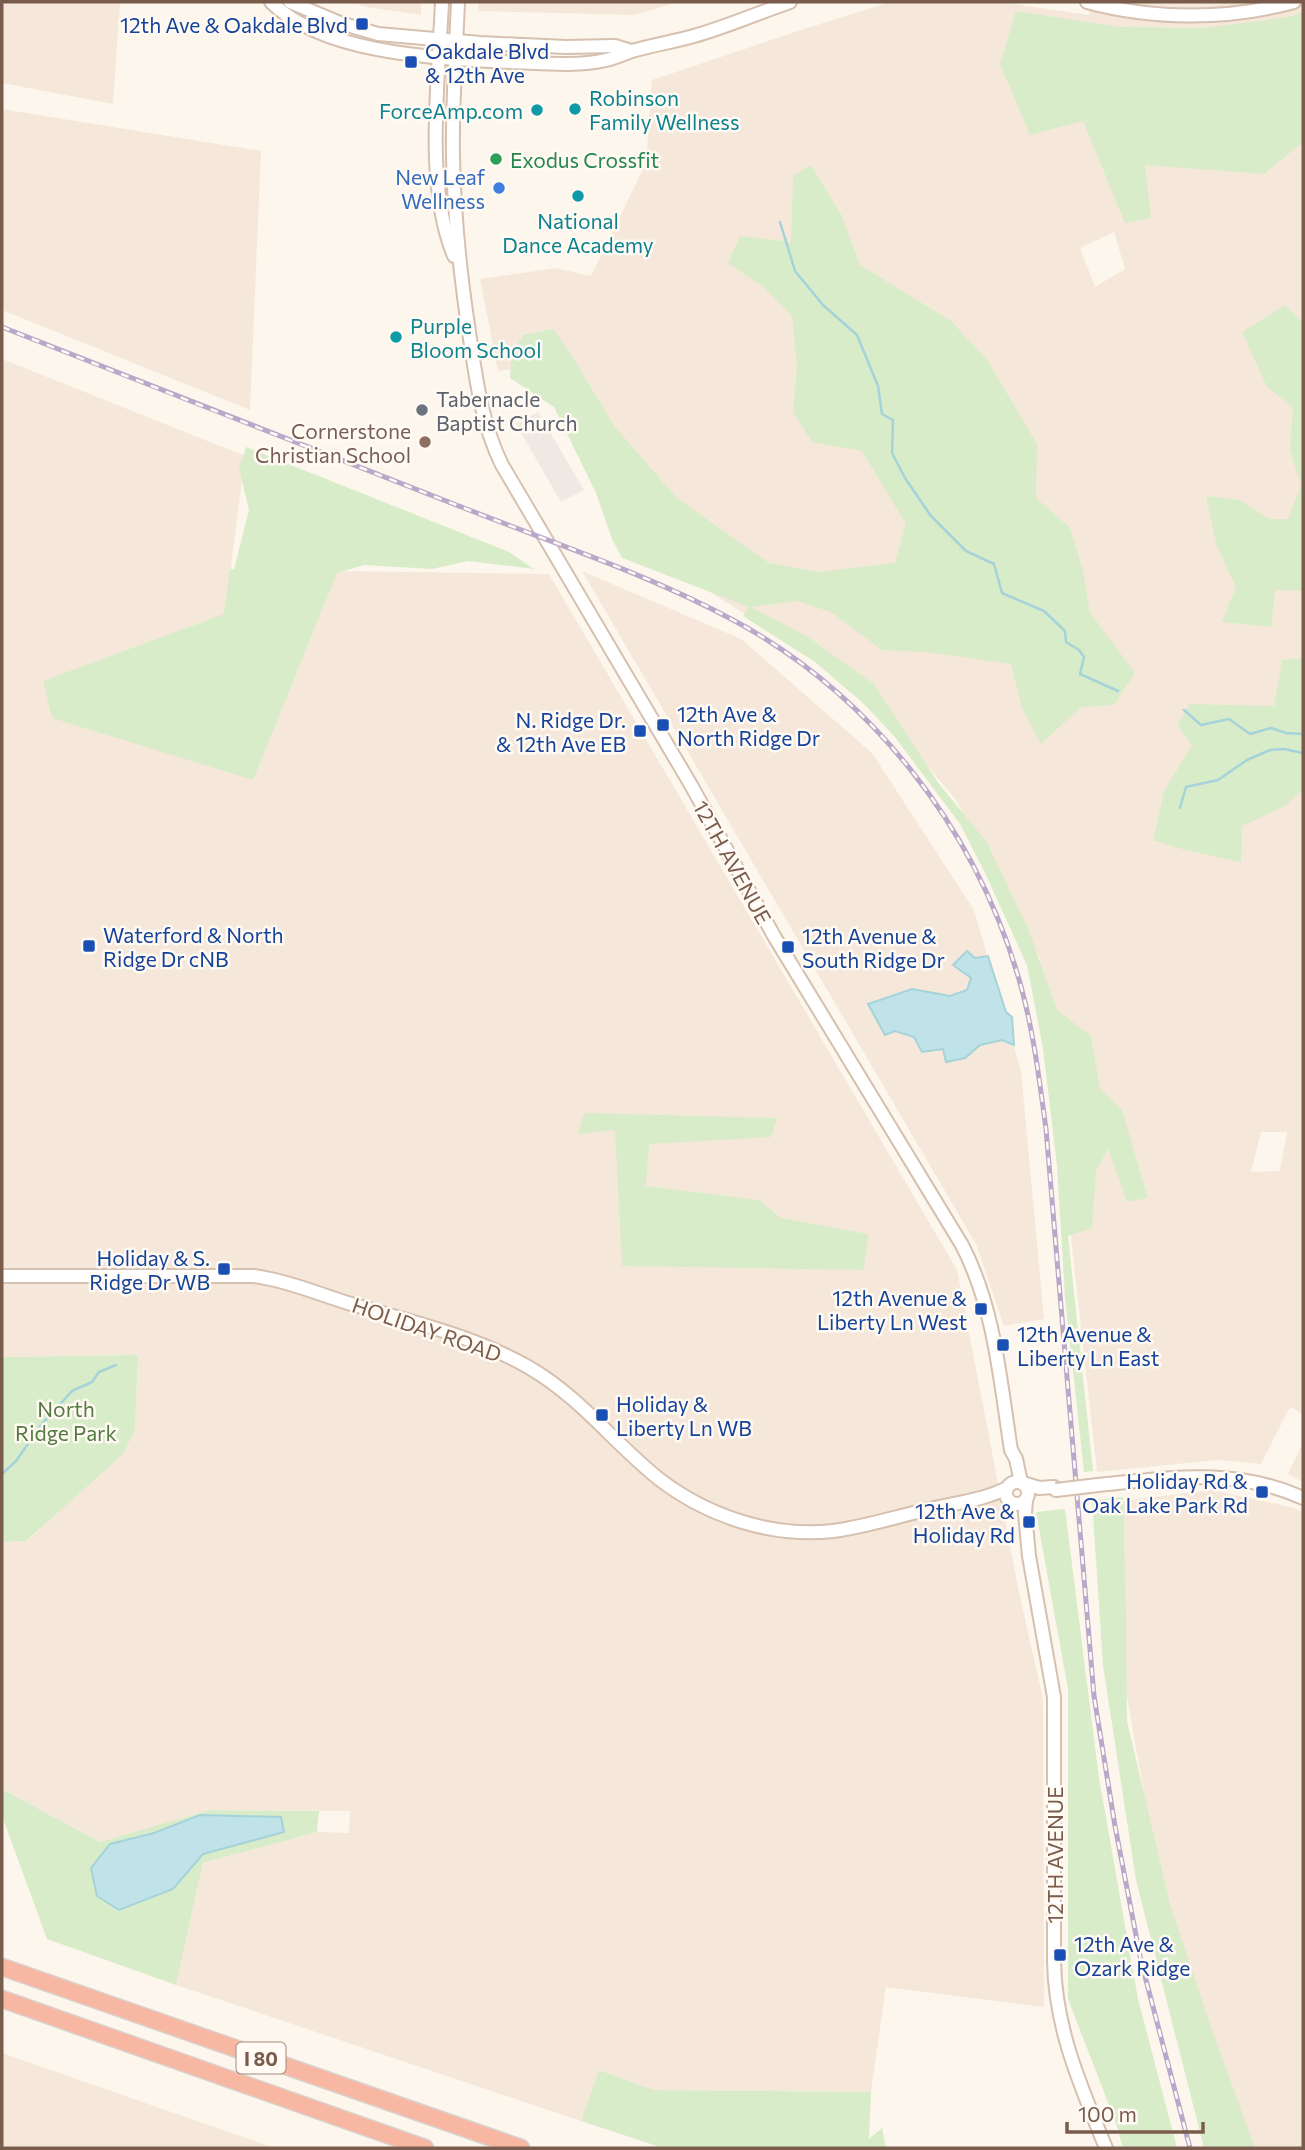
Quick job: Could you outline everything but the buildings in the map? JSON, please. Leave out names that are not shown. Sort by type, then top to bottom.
[{"type":"highway","name":"I 80","points":[[2,1966],[521,2148]]},
{"type":"highway","name":"I 80","points":[[2,2000],[425,2148]]},
{"type":"street","points":[[271,2],[297,21],[339,40],[395,52],[456,59],[549,63],[606,60],[697,35],[790,2]]},
{"type":"street","points":[[290,2],[359,29],[401,37],[566,47],[615,46],[631,51]]},
{"type":"street","name":"12TH AVENUE","points":[[443,2],[436,149],[440,194],[451,250],[460,272]]},
{"type":"street","name":"12TH AVENUE","points":[[458,2],[453,156],[460,272],[480,405],[497,456],[691,785],[774,936],[962,1245],[988,1307],[1011,1450],[1015,1496],[1029,1556],[1054,1697],[1056,1995],[1069,2055],[1106,2148]]},
{"type":"street","points":[[1087,2],[1147,13],[1201,15],[1247,11],[1294,2]]},
{"type":"street","name":"HOLIDAY ROAD","points":[[2,1276],[254,1276],[453,1334],[500,1352],[551,1381],[587,1410],[646,1468],[681,1494],[714,1511],[755,1525],[785,1531],[832,1531],[965,1503],[976,1505],[1015,1496],[1054,1494],[1056,1490]]},
{"type":"street","name":"12TH AVENUE","points":[[1011,1450],[1022,1483],[1028,1490],[1015,1496]]},
{"type":"street","name":"HOLIDAY ROAD","points":[[1022,1483],[1039,1488],[1054,1487],[1056,1490],[1218,1476],[1270,1484],[1303,1498]]},
{"type":"shaded area","points":[[2,2],[120,2],[113,104],[2,83]]},
{"type":"shaded area","points":[[353,2],[421,2],[421,15],[366,7]]},
{"type":"shaded area","points":[[478,2],[678,2],[635,15],[478,11]]},
{"type":"shaded area","points":[[890,2],[998,2],[1089,15],[1089,2],[1303,2],[1303,1414],[1290,1407],[1261,1464],[1218,1460],[1097,1472],[1040,958],[956,800],[864,690],[699,585],[562,361],[498,371],[480,279],[556,268],[591,276],[646,163],[652,80]],"holes":[[[1114,232],[1125,269],[1095,287],[1080,248]],[[1261,1132],[1287,1132],[1280,1171],[1251,1172]]]},
{"type":"shaded area","points":[[2,109],[261,151],[250,410],[2,310]]},
{"type":"shaded area","points":[[2,359],[245,456],[225,614],[44,681],[52,718],[337,571],[549,574],[957,1270],[1019,1592],[1043,1699],[1044,2007],[886,1987],[871,2092],[654,2090],[599,2070],[581,2121],[176,1985],[203,1863],[317,1832],[349,1833],[350,1811],[209,1810],[100,1842],[2,1789],[2,1542],[27,1541],[135,1429],[138,1355],[2,1357]]},
{"type":"shaded area","points":[[538,412],[584,490],[561,502],[516,424]]},
{"type":"shaded area","points":[[582,571],[741,639],[872,753],[974,910],[1021,1071],[1044,1319],[1004,1326],[976,1244]]},
{"type":"shaded area","points":[[1303,1442],[1303,1482],[1288,1474]]},
{"type":"shaded area","points":[[1212,1490],[1295,1508],[1303,1513],[1303,2148],[1221,2148],[1169,1934],[1119,1652],[1104,1503]]},
{"type":"shaded area","points":[[2,2053],[272,2147],[276,2148],[2,2148]]},
{"type":"green space","points":[[1016,11],[1119,27],[1204,28],[1289,17],[1303,12],[1303,142],[1264,174],[1145,165],[1151,218],[1125,223],[1083,121],[1030,135],[1000,64]]},
{"type":"green space","points":[[811,165],[842,216],[860,265],[951,321],[987,360],[1037,444],[1036,498],[1070,528],[1083,571],[1090,613],[1135,673],[1114,705],[1081,707],[1041,744],[1022,708],[1011,664],[926,652],[882,650],[831,612],[798,601],[751,607],[808,637],[874,684],[939,784],[986,841],[1028,928],[1057,1010],[1091,1036],[1100,1089],[1122,1110],[1148,1198],[1127,1202],[1108,1149],[1096,1171],[1092,1228],[1068,1236],[1093,1471],[1084,1472],[1065,1297],[1057,1166],[1043,1048],[1027,965],[960,824],[894,736],[864,704],[815,662],[743,616],[749,607],[622,558],[612,539],[596,493],[554,407],[510,378],[512,354],[523,335],[553,329],[615,427],[677,498],[769,563],[818,572],[895,563],[906,524],[862,451],[812,442],[793,412],[797,367],[792,316],[762,286],[728,263],[740,236],[791,242],[793,176]]},
{"type":"green space","points":[[1285,305],[1303,323],[1303,591],[1275,590],[1271,627],[1222,622],[1236,587],[1216,544],[1206,496],[1240,500],[1269,519],[1288,519],[1301,486],[1290,449],[1293,407],[1267,387],[1242,332]]},
{"type":"green space","points":[[246,447],[509,552],[534,569],[468,561],[432,569],[364,565],[337,573],[253,780],[52,718],[43,681],[224,614],[230,569],[234,569],[249,510],[239,468]]},
{"type":"green space","points":[[1303,658],[1303,789],[1285,806],[1242,826],[1241,862],[1153,840],[1165,789],[1192,746],[1178,725],[1189,704],[1274,706],[1282,660]]},
{"type":"green space","points":[[584,1113],[777,1118],[771,1137],[649,1144],[646,1186],[759,1200],[781,1218],[868,1234],[864,1270],[622,1266],[615,1130],[578,1134]]},
{"type":"green space","name":"North Ridge Park","points":[[138,1355],[135,1429],[123,1454],[26,1541],[2,1542],[2,1357]]},
{"type":"green space","points":[[1123,1497],[1127,1721],[1170,1904],[1255,2148],[1204,2148],[1136,1880],[1103,1665],[1092,1500]]},
{"type":"green space","points":[[1065,1509],[1099,1778],[1138,1999],[1177,2148],[1123,2148],[1068,1999],[1068,1689],[1036,1512]]},
{"type":"green space","points":[[2,1789],[100,1842],[209,1810],[319,1811],[317,1832],[203,1863],[176,1985],[47,1939],[2,1816]]},
{"type":"green space","points":[[599,2070],[654,2090],[871,2092],[869,2139],[882,2128],[886,2148],[663,2148],[581,2121]]},
{"type":"water","points":[[967,951],[975,958],[988,956],[1006,1012],[1012,1017],[1014,1045],[1002,1040],[980,1045],[965,1058],[946,1062],[943,1049],[922,1052],[914,1037],[895,1031],[885,1035],[868,1004],[912,989],[950,996],[967,990],[971,978],[953,965]]},
{"type":"water","points":[[200,1815],[281,1817],[284,1832],[203,1854],[173,1889],[119,1910],[97,1896],[91,1868],[110,1844],[154,1833]]},
{"type":"waterway","points":[[780,222],[795,271],[823,305],[857,335],[878,386],[882,414],[893,420],[892,453],[905,478],[931,516],[966,551],[994,564],[1002,593],[1044,611],[1065,631],[1066,642],[1079,650],[1084,657],[1080,674],[1118,691]]},
{"type":"waterway","points":[[1184,710],[1201,725],[1229,719],[1250,734],[1271,728],[1286,733],[1303,734]]},
{"type":"waterway","points":[[1180,808],[1186,787],[1218,780],[1247,760],[1270,750],[1284,749],[1303,753]]},
{"type":"waterway","points":[[2,1474],[16,1461],[42,1424],[72,1391],[92,1382],[99,1372],[116,1365]]},
{"type":"railway","points":[[2,327],[600,560],[701,603],[783,650],[830,686],[872,726],[911,770],[945,817],[974,868],[999,921],[1018,976],[1032,1033],[1046,1129],[1094,1696],[1141,1961],[1190,2148]]},
{"type":"place","name":"12th Ave & Oakdale Blvd","points":[[362,24]]},
{"type":"place","name":"Oakdale Blvd & 12th Ave","points":[[411,62]]},
{"type":"place","name":"Robinson Family Wellness","points":[[575,109]]},
{"type":"place","name":"ForceAmp.com","points":[[537,110]]},
{"type":"place","name":"Exodus Crossfit","points":[[496,159]]},
{"type":"place","name":"New Leaf Wellness","points":[[499,188]]},
{"type":"place","name":"National Dance Academy","points":[[578,196]]},
{"type":"place","name":"Purple Bloom School","points":[[396,337]]},
{"type":"place","name":"Tabernacle Baptist Church","points":[[422,410]]},
{"type":"place","name":"Cornerstone Christian School","points":[[425,442]]},
{"type":"place","name":"12th Ave & North Ridge Dr","points":[[663,725]]},
{"type":"place","name":"N. Ridge Dr. & 12th Ave EB","points":[[640,731]]},
{"type":"place","name":"Waterford & North Ridge Dr cNB","points":[[89,946]]},
{"type":"place","name":"12th Avenue & South Ridge Dr","points":[[788,947]]},
{"type":"place","name":"Holiday & S. Ridge Dr WB","points":[[224,1269]]},
{"type":"place","name":"12th Avenue & Liberty Ln West","points":[[981,1309]]},
{"type":"place","name":"12th Avenue & Liberty Ln East","points":[[1003,1345]]},
{"type":"place","name":"Holiday & Liberty Ln WB","points":[[602,1415]]},
{"type":"place","name":"Holiday Rd & Oak Lake Park Rd","points":[[1262,1492]]},
{"type":"place","name":"12th Ave & Holiday Rd","points":[[1029,1522]]},
{"type":"place","name":"12th Ave & Ozark Ridge","points":[[1060,1955]]}]
